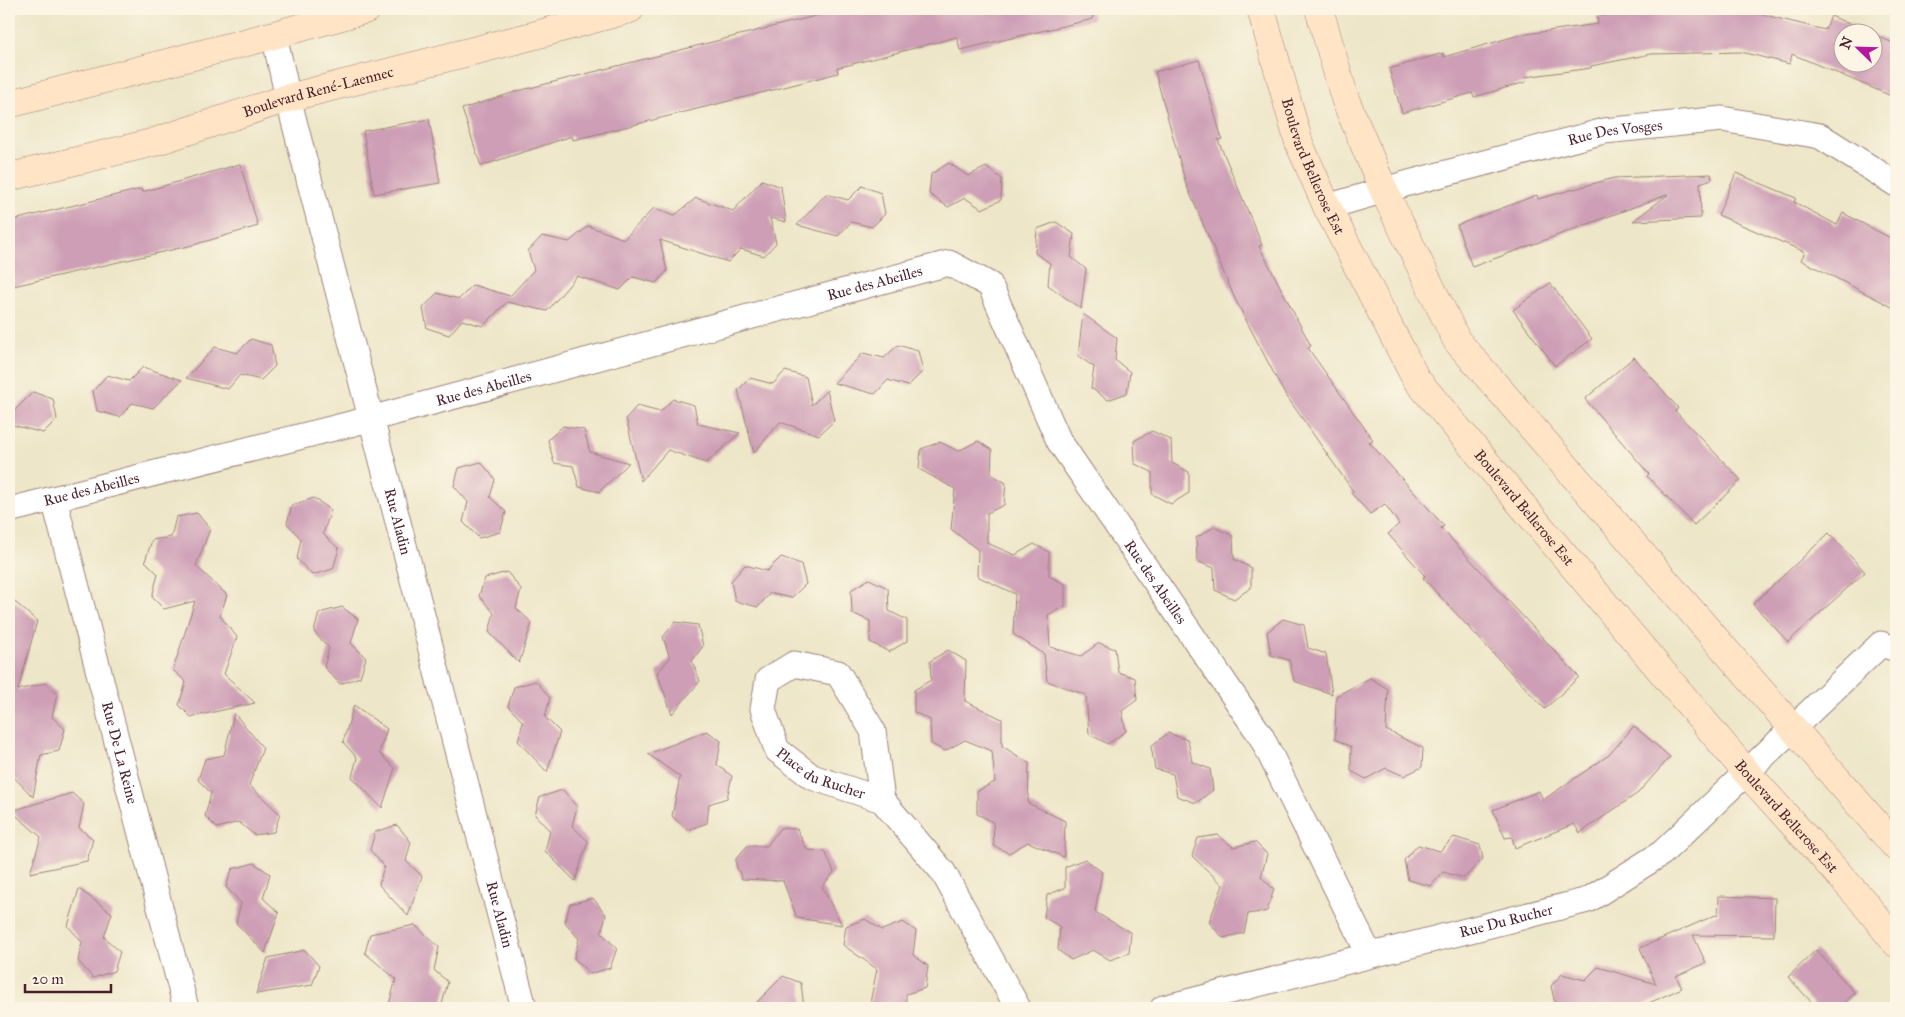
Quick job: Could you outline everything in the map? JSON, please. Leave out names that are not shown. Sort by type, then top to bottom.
[{"type":"street","points":[[9,104],[367,9]]},
{"type":"street","name":"Boulevard René-Laennec","points":[[9,177],[151,142],[288,98],[630,9]]},
{"type":"street","name":"Boulevard Bellerose Est","points":[[1261,9],[1299,143],[1327,207],[1416,379],[1747,773],[1862,900],[1896,943]]},
{"type":"street","points":[[1319,9],[1344,99],[1384,191],[1457,341],[1795,728],[1896,847]]},
{"type":"street","name":"Rue Aladin","points":[[274,35],[288,98],[370,419],[524,1008]]},
{"type":"street","name":"Rue Des Vosges","points":[[1327,207],[1604,131],[1722,119],[1820,136],[1896,184]]},
{"type":"street","name":"Rue des Abeilles","points":[[9,510],[370,419],[949,263],[990,285],[1060,441],[1261,736],[1369,954]]},
{"type":"street","name":"Rue De La Reine","points":[[54,499],[186,1008]]},
{"type":"street","points":[[1795,728],[1881,644],[1896,649]]},
{"type":"street","name":"Place du Rucher","points":[[882,800],[873,731],[838,673],[794,664],[768,680],[763,710],[777,750],[812,777],[882,800],[944,872],[1018,1008]]},
{"type":"street","name":"Rue Du Rucher","points":[[1162,1008],[1588,900],[1662,853],[1795,728]]},
{"type":"building","points":[[843,9],[1092,9],[1093,19],[960,50],[957,37],[837,68],[838,73],[769,91],[573,140],[572,136],[481,166],[462,109],[518,91]]},
{"type":"building","points":[[1637,9],[1741,9],[1825,30],[1831,16],[1845,22],[1832,22],[1832,71],[1792,54],[1790,64],[1741,52],[1651,54],[1591,66],[1591,68],[1525,77],[1526,82],[1474,97],[1472,93],[1402,113],[1389,69],[1443,53],[1444,57],[1519,35],[1598,24],[1597,17]]},
{"type":"building","points":[[1882,38],[1896,44],[1896,98],[1835,72],[1882,72]]},
{"type":"building","points":[[1199,60],[1222,139],[1218,140],[1262,245],[1259,246],[1311,346],[1308,348],[1373,440],[1369,442],[1444,526],[1441,528],[1579,677],[1545,709],[1423,578],[1425,576],[1388,534],[1399,524],[1385,504],[1370,514],[1351,493],[1353,491],[1283,391],[1235,299],[1186,184],[1155,72]]},
{"type":"building","points":[[429,119],[440,183],[374,194],[363,131]]},
{"type":"building","points":[[949,163],[968,176],[986,167],[1002,179],[1001,200],[982,209],[965,198],[948,207],[929,194],[931,174]]},
{"type":"building","points":[[240,164],[258,226],[193,245],[9,287],[9,221],[141,189],[142,192]]},
{"type":"building","points":[[1736,173],[1796,198],[1794,202],[1837,225],[1843,213],[1896,241],[1896,309],[1801,260],[1805,252],[1718,215]]},
{"type":"building","points":[[1711,174],[1712,179],[1700,183],[1701,218],[1633,221],[1669,194],[1472,267],[1457,225],[1537,195],[1538,199],[1614,178]]},
{"type":"building","points":[[762,180],[781,187],[786,222],[770,218],[776,243],[764,256],[741,249],[728,262],[660,240],[667,271],[656,283],[633,277],[620,290],[577,276],[547,311],[507,302],[483,326],[462,320],[449,335],[427,328],[423,308],[437,293],[459,299],[473,285],[510,296],[534,270],[528,251],[542,236],[569,242],[588,226],[624,239],[654,208],[675,215],[696,198],[733,211]]},
{"type":"building","points":[[862,186],[881,193],[885,214],[872,227],[851,222],[838,236],[797,225],[826,194],[848,200]]},
{"type":"building","points":[[1056,222],[1074,234],[1071,257],[1086,269],[1081,309],[1048,285],[1050,263],[1035,253],[1037,229]]},
{"type":"building","points":[[1550,283],[1592,339],[1555,366],[1513,310]]},
{"type":"building","points":[[1083,314],[1117,338],[1115,360],[1130,372],[1127,393],[1108,400],[1091,388],[1094,367],[1078,356]]},
{"type":"building","points":[[251,339],[271,345],[275,366],[261,380],[240,375],[228,389],[186,378],[215,347],[237,353]]},
{"type":"building","points":[[898,345],[918,351],[923,371],[908,386],[888,380],[875,394],[834,383],[863,353],[884,358]]},
{"type":"building","points":[[1634,357],[1678,408],[1675,411],[1741,480],[1694,525],[1647,476],[1649,474],[1585,399]]},
{"type":"building","points":[[143,367],[182,380],[153,408],[132,403],[120,417],[97,411],[93,391],[107,375],[129,381]]},
{"type":"building","points":[[785,371],[806,377],[812,405],[827,390],[834,421],[819,435],[780,422],[754,453],[738,390],[750,378],[773,384]]},
{"type":"building","points":[[33,392],[53,399],[57,419],[43,433],[9,424],[9,416]]},
{"type":"building","points":[[673,399],[694,405],[698,424],[740,433],[706,463],[668,450],[641,481],[626,418],[637,406],[660,412]]},
{"type":"building","points":[[563,426],[584,430],[590,452],[629,463],[599,492],[579,487],[573,466],[554,463],[548,440]]},
{"type":"building","points":[[1152,431],[1171,440],[1172,463],[1189,472],[1189,493],[1171,504],[1152,494],[1152,472],[1135,464],[1134,441]]},
{"type":"building","points":[[978,441],[992,450],[991,474],[1006,483],[1004,505],[987,513],[987,543],[1015,555],[1034,544],[1049,552],[1049,576],[1065,584],[1065,606],[1048,615],[1050,647],[1081,656],[1099,643],[1115,649],[1118,672],[1135,678],[1137,700],[1122,711],[1126,731],[1108,744],[1089,734],[1086,695],[1047,681],[1044,654],[1013,634],[1015,594],[977,576],[978,550],[951,529],[955,489],[919,469],[921,449],[940,442],[958,451]]},
{"type":"building","points":[[481,462],[495,479],[490,497],[506,512],[500,532],[479,538],[463,522],[468,502],[454,486],[459,468]]},
{"type":"building","points":[[314,498],[331,510],[323,534],[339,549],[333,569],[312,575],[297,559],[301,539],[287,523],[292,505]]},
{"type":"building","points":[[197,513],[210,529],[196,566],[227,595],[220,616],[237,637],[224,674],[255,703],[191,717],[179,705],[186,682],[173,670],[195,601],[164,609],[152,597],[158,574],[145,561],[152,540],[171,537],[176,517]]},
{"type":"building","points":[[1214,527],[1233,536],[1234,559],[1251,568],[1251,588],[1234,599],[1215,590],[1214,568],[1197,561],[1196,538]]},
{"type":"building","points":[[1829,533],[1865,572],[1788,642],[1753,604]]},
{"type":"building","points":[[781,557],[801,564],[806,584],[791,598],[770,593],[758,607],[735,601],[731,581],[745,565],[767,571]]},
{"type":"building","points":[[507,572],[521,589],[516,608],[532,623],[519,663],[489,632],[494,613],[479,596],[485,578]]},
{"type":"building","points":[[869,579],[888,588],[889,611],[907,620],[907,641],[889,652],[870,642],[870,621],[852,613],[851,590]]},
{"type":"building","points":[[9,597],[37,621],[18,690],[45,683],[57,694],[52,717],[65,729],[59,751],[41,755],[33,797],[9,772]]},
{"type":"building","points":[[342,607],[358,619],[351,643],[366,658],[360,677],[340,684],[324,667],[329,648],[314,632],[319,613]]},
{"type":"building","points":[[1283,619],[1304,625],[1308,648],[1326,654],[1332,694],[1294,681],[1289,660],[1271,655],[1267,632]]},
{"type":"building","points":[[675,622],[698,625],[703,646],[692,661],[700,681],[672,714],[657,673],[670,658],[663,637]]},
{"type":"building","points":[[948,650],[966,661],[965,701],[1002,719],[1002,746],[1029,763],[1028,803],[1065,821],[1064,857],[1028,842],[1009,853],[994,846],[993,822],[977,814],[977,791],[995,782],[992,751],[965,740],[945,751],[931,744],[930,720],[914,712],[914,690],[931,680],[930,661]]},
{"type":"building","points":[[1370,678],[1388,689],[1386,730],[1423,748],[1422,767],[1404,776],[1386,768],[1366,779],[1351,771],[1351,747],[1335,739],[1336,696]]},
{"type":"building","points":[[536,681],[550,698],[545,717],[560,732],[547,772],[518,741],[523,722],[508,706],[514,687]]},
{"type":"building","points":[[354,705],[387,729],[379,753],[395,768],[382,808],[352,777],[357,758],[343,742]]},
{"type":"building","points":[[234,713],[263,748],[249,785],[280,814],[274,832],[254,835],[239,822],[217,828],[205,816],[211,793],[198,780],[205,759],[224,755]]},
{"type":"building","points":[[1634,726],[1670,757],[1638,793],[1580,833],[1574,824],[1515,848],[1512,837],[1505,838],[1493,810],[1539,791],[1543,800],[1609,755]]},
{"type":"building","points":[[707,731],[721,741],[717,765],[732,776],[727,798],[709,804],[707,823],[687,830],[672,816],[680,777],[648,754]]},
{"type":"building","points":[[1168,733],[1188,740],[1192,762],[1210,769],[1213,790],[1196,803],[1177,796],[1173,774],[1155,769],[1151,746]]},
{"type":"building","points":[[563,790],[577,807],[572,826],[588,841],[575,881],[545,851],[550,831],[535,815],[540,797]]},
{"type":"building","points":[[72,793],[84,804],[79,828],[93,839],[87,861],[30,873],[41,837],[11,811]]},
{"type":"building","points":[[397,825],[411,842],[406,861],[422,876],[408,916],[379,885],[384,866],[370,850],[375,832]]},
{"type":"building","points":[[780,828],[797,829],[807,850],[825,851],[834,872],[822,887],[842,925],[797,918],[783,881],[742,879],[736,865],[736,859],[747,846],[767,846]]},
{"type":"building","points":[[1218,835],[1233,847],[1255,842],[1267,854],[1261,877],[1274,889],[1267,911],[1248,914],[1244,933],[1223,938],[1209,922],[1223,885],[1192,856],[1198,838]]},
{"type":"building","points":[[1454,837],[1480,845],[1483,859],[1464,878],[1443,872],[1431,886],[1408,880],[1404,860],[1418,845],[1440,851]]},
{"type":"building","points":[[1085,859],[1102,872],[1095,912],[1131,933],[1129,953],[1110,960],[1093,950],[1071,960],[1058,950],[1060,927],[1044,917],[1047,895],[1065,888],[1065,867]]},
{"type":"building","points":[[254,863],[270,874],[263,898],[279,913],[265,953],[236,923],[241,903],[226,887],[232,869]]},
{"type":"building","points":[[79,889],[112,913],[104,937],[120,952],[114,971],[93,978],[78,961],[82,942],[68,926]]},
{"type":"building","points":[[1719,896],[1775,898],[1774,936],[1693,935],[1706,963],[1676,976],[1682,988],[1638,1008],[1556,1008],[1551,986],[1562,974],[1585,980],[1598,967],[1656,984],[1640,948],[1718,914]]},
{"type":"building","points":[[593,898],[606,915],[601,933],[617,948],[610,968],[590,974],[574,958],[579,939],[565,922],[570,904]]},
{"type":"building","points":[[865,919],[882,930],[903,922],[916,931],[913,955],[928,966],[925,988],[906,994],[906,1008],[869,1008],[877,969],[843,945],[846,926]]},
{"type":"building","points":[[415,925],[439,947],[434,970],[448,982],[442,1004],[422,1008],[388,1008],[396,979],[365,953],[370,934]]},
{"type":"building","points":[[305,950],[319,966],[312,985],[256,994],[268,958]]},
{"type":"building","points":[[1816,950],[1855,993],[1839,1008],[1817,1008],[1788,977]]},
{"type":"building","points":[[783,976],[801,983],[804,1008],[751,1008]]}]
